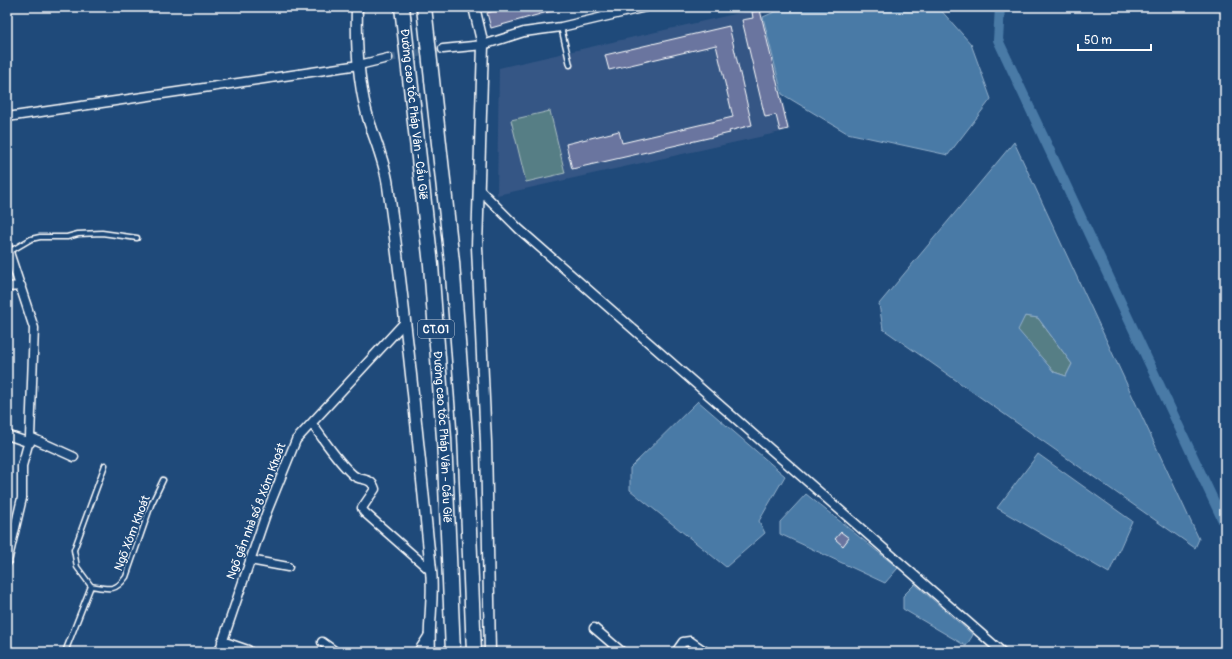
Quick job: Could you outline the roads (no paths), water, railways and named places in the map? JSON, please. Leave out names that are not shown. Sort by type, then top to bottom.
[{"type":"highway","name":"Đường cao tốc Pháp Vân - Cầu Giẽ","points":[[402,7],[431,265],[444,438],[453,652]]},
{"type":"highway","name":"Đường cao tốc Pháp Vân - Cầu Giẽ","points":[[424,7],[452,262],[465,434],[474,652]]},
{"type":"street","points":[[357,7],[356,28],[359,65],[367,114],[381,154],[388,184],[405,322],[431,571],[429,635],[430,652]]},
{"type":"street","points":[[474,7],[483,45],[477,247],[486,442],[490,652]]},
{"type":"street","points":[[443,49],[483,45],[524,32],[561,27],[646,7]]},
{"type":"street","points":[[7,118],[359,65],[388,58]]},
{"type":"street","points":[[479,189],[535,243],[1002,652]]},
{"type":"street","points":[[7,562],[22,498],[22,466],[30,440],[34,328],[8,249]]},
{"type":"street","points":[[7,286],[21,286]]},
{"type":"street","name":"Ngõ gần nhà số 8 Xóm Khoát","points":[[219,652],[266,514],[296,440],[405,322]]},
{"type":"street","points":[[312,424],[355,477],[369,480],[374,484],[375,489],[362,508],[364,512],[431,571]]},
{"type":"street","points":[[7,435],[30,440],[74,457]]},
{"type":"street","points":[[250,560],[288,567]]},
{"type":"street","points":[[594,628],[622,652]]},
{"type":"street","points":[[418,652],[429,635]]},
{"type":"street","points":[[222,641],[248,650]]},
{"type":"street","points":[[676,652],[683,642],[690,641],[706,652]]},
{"type":"street","points":[[322,642],[336,652]]},
{"type":"lane","points":[[561,27],[570,66]]},
{"type":"lane","points":[[8,249],[31,239],[40,237],[67,237],[78,234],[102,233],[137,238]]},
{"type":"lane","points":[[65,652],[91,586],[77,567],[74,550],[105,465]]},
{"type":"lane","name":"Ngõ Xóm Khoát","points":[[91,586],[110,589],[119,587],[126,577],[151,505],[162,480]]},
{"type":"waterway","points":[[1000,7],[998,40],[1225,525]]},
{"type":"tunnel","points":[[388,58],[443,49]]}]
